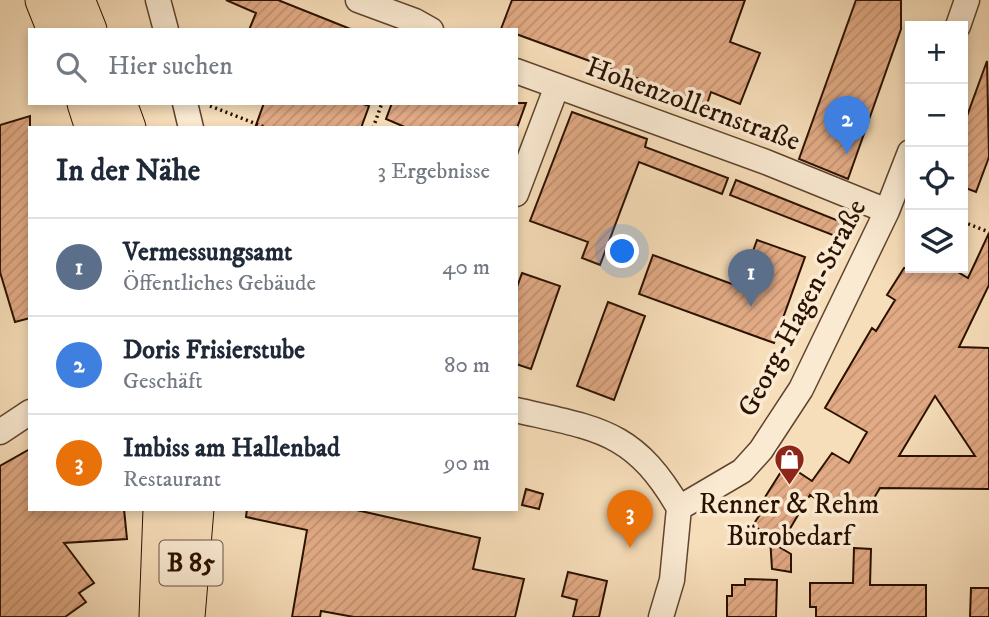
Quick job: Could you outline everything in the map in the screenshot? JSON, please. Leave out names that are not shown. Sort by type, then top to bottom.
[{"type":"main road","points":[[44,0],[55,28]]},
{"type":"main road","points":[[76,0],[87,28]]},
{"type":"main road","points":[[87,105],[93,126]]},
{"type":"main road","points":[[119,105],[126,126]]},
{"type":"main road","name":"B 85","points":[[158,617],[162,570],[162,511]]},
{"type":"main road","name":"B 85","points":[[186,617],[195,511]]},
{"type":"street","points":[[158,0],[165,28]]},
{"type":"street","points":[[358,0],[427,28]]},
{"type":"street","points":[[960,21],[967,0]]},
{"type":"street","name":"Hohenzollernstraße","points":[[518,72],[766,162],[887,211]]},
{"type":"street","points":[[518,189],[558,86]]},
{"type":"street","points":[[185,105],[191,126]]},
{"type":"street","name":"Georg-Hagen-Straße","points":[[679,508],[742,471],[761,450],[801,388],[887,211],[905,165]]},
{"type":"street","points":[[518,410],[582,425],[615,438],[644,456],[661,477],[679,508],[672,580],[661,617]]},
{"type":"street","points":[[0,432],[28,413]]},
{"type":"path","points":[[207,105],[262,126]]},
{"type":"path","points":[[374,126],[381,105]]},
{"type":"path","points":[[968,224],[989,232]]},
{"type":"building","points":[[226,0],[278,0],[348,28],[250,28],[256,13]]},
{"type":"building","points":[[512,0],[745,0],[730,42],[760,53],[740,104],[711,92],[707,104],[518,35],[518,28],[501,28]]},
{"type":"building","points":[[856,0],[901,0],[901,29],[848,179],[799,159]]},
{"type":"building","points":[[987,61],[989,157],[976,192],[968,189],[968,113]]},
{"type":"building","points":[[526,103],[518,126],[402,126],[386,119],[391,105]]},
{"type":"building","points":[[263,105],[369,106],[362,126],[256,126]]},
{"type":"building","points":[[572,112],[647,139],[645,147],[728,178],[722,194],[639,162],[600,265],[582,258],[588,242],[530,221]]},
{"type":"building","points":[[30,116],[28,319],[15,322],[0,272],[0,125]]},
{"type":"building","points":[[736,180],[849,225],[843,239],[730,195]]},
{"type":"building","points":[[989,233],[989,285],[959,347],[989,348],[989,489],[880,488],[868,508],[829,507],[810,495],[779,547],[791,554],[791,572],[772,569],[770,537],[753,525],[765,507],[760,505],[786,464],[812,481],[832,453],[849,463],[867,432],[825,408],[872,328],[876,331],[895,300],[887,295],[904,268],[905,273],[960,273],[968,278]],"holes":[[[935,396],[975,456],[899,456]]]},
{"type":"building","points":[[757,240],[805,257],[774,343],[639,294],[653,255],[740,287]]},
{"type":"building","points":[[522,273],[560,286],[531,369],[518,365],[518,284]]},
{"type":"building","points":[[608,302],[645,316],[614,400],[577,386]]},
{"type":"building","points":[[28,450],[28,511],[124,511],[127,539],[64,543],[94,583],[79,593],[86,602],[65,617],[0,617],[0,466]]},
{"type":"building","points":[[526,489],[543,494],[539,509],[522,505]]},
{"type":"building","points":[[247,511],[361,511],[480,538],[473,569],[524,579],[515,617],[354,617],[321,611],[320,617],[292,617],[307,530],[246,517]]},
{"type":"building","points":[[854,548],[871,549],[870,585],[926,585],[926,617],[816,617],[816,607],[810,607],[810,583],[853,583]]},
{"type":"building","points":[[568,572],[607,581],[599,617],[573,617],[577,600],[562,596]]},
{"type":"building","points":[[745,579],[777,580],[776,617],[727,617],[727,596],[732,596],[732,585],[745,585]]},
{"type":"building","points":[[971,588],[989,588],[989,617],[970,617]]},
{"type":"place","name":"Doris Frisierstube","points":[[847,154]]},
{"type":"place","name":"Vermessungsamt","points":[[751,307]]},
{"type":"place","name":"Renner & Rehm Bürobedarf","points":[[789,487]]},
{"type":"place","name":"Imbiss am Hallenbad","points":[[630,548]]}]
